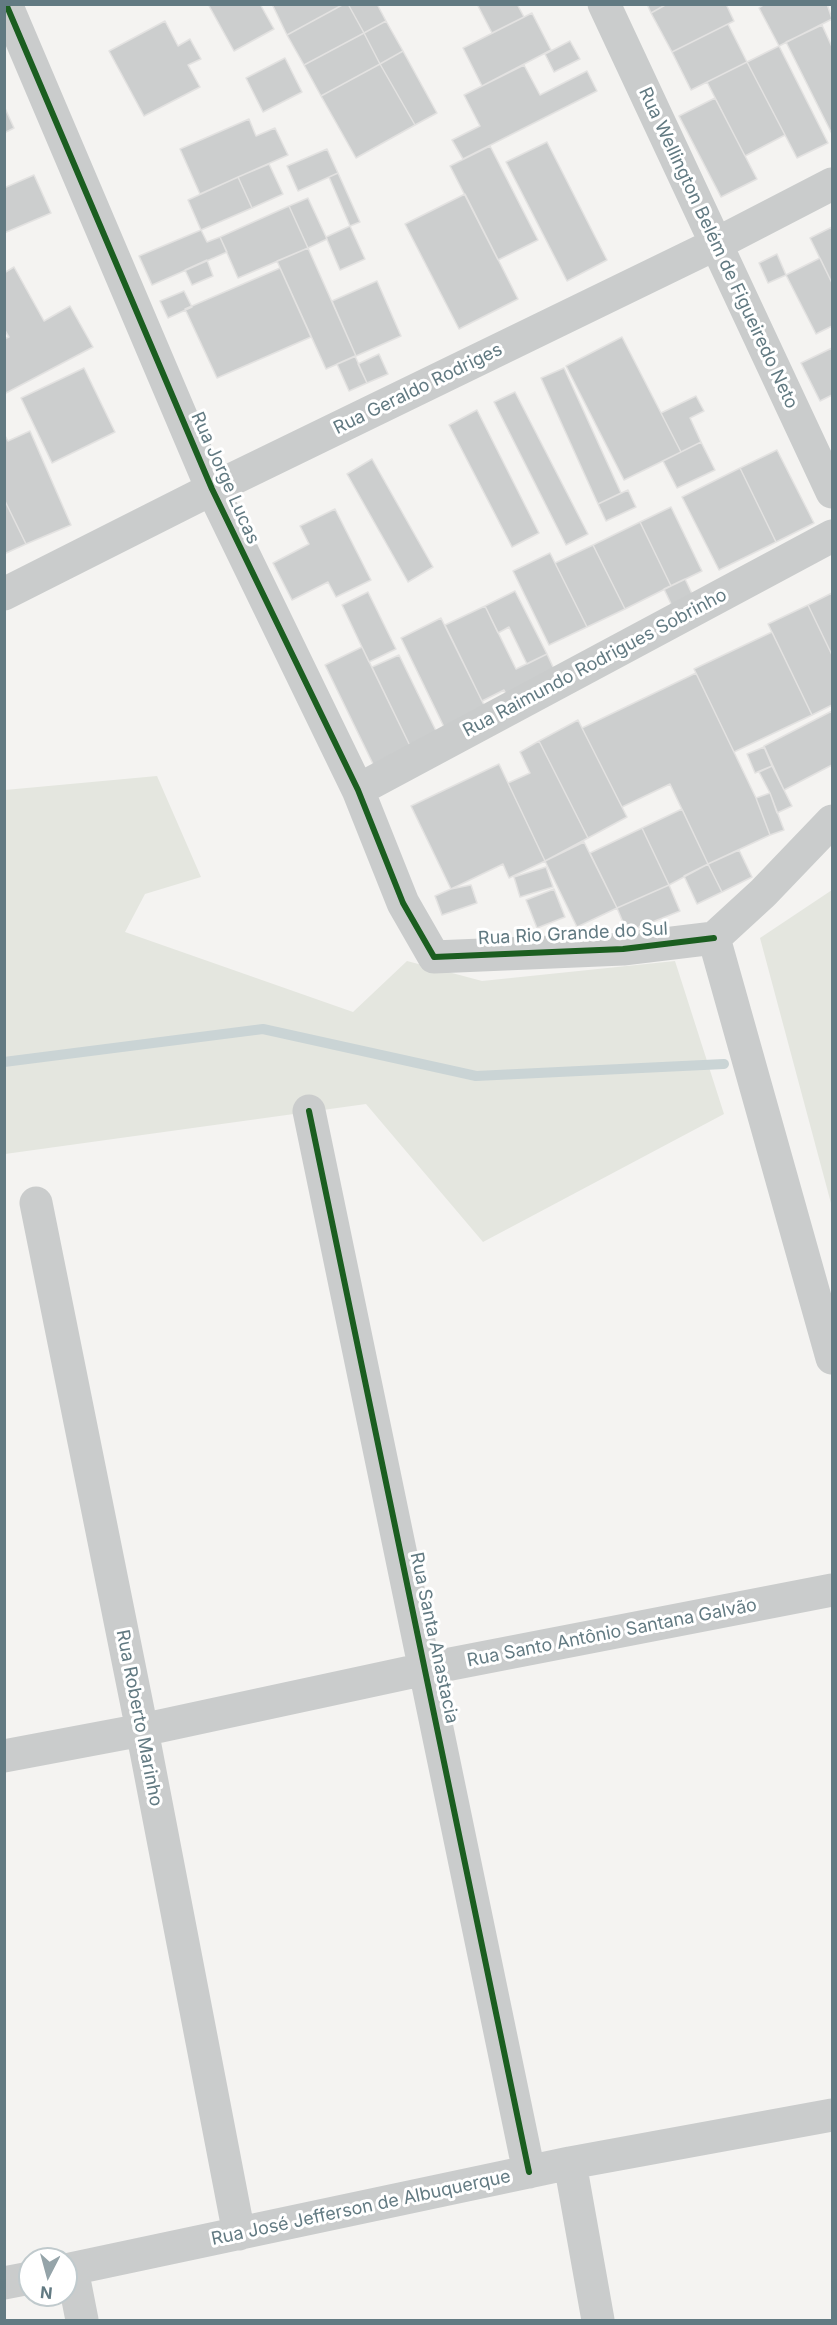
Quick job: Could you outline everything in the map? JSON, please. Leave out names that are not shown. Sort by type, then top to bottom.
[{"type":"street","name":"Rua Jorge Lucas","points":[[6,4],[212,489],[358,790],[403,903],[434,957]]},
{"type":"street","name":"Rua Wellington Belém de Figueiredo Neto","points":[[604,4],[832,492]]},
{"type":"street","name":"Rua Geraldo Rodriges","points":[[4,594],[212,489],[716,244],[832,184]]},
{"type":"street","name":"Rua Raimundo Rodrigues Sobrinho","points":[[358,790],[832,536]]},
{"type":"street","points":[[832,820],[763,893],[714,938],[832,1358]]},
{"type":"street","name":"Rua Rio Grande do Sul","points":[[434,957],[623,949],[714,938]]},
{"type":"street","name":"Rua Santa Anastacia","points":[[309,1111],[529,2172]]},
{"type":"street","name":"Rua Roberto Marinho","points":[[36,1203],[142,1730],[239,2234]]},
{"type":"street","name":"Rua Santo Antônio Santana Galvão","points":[[4,1756],[142,1730],[425,1669],[832,1590]]},
{"type":"street","name":"Rua José Jefferson de Albuquerque","points":[[78,2268],[570,2163],[832,2115]]},
{"type":"street","points":[[570,2163],[598,2320]]},
{"type":"street","points":[[78,2305],[82,2320]]},
{"type":"shaded area","points":[[157,776],[201,877],[145,894],[125,932],[353,1012],[407,961],[482,981],[675,961],[724,1114],[483,1242],[366,1104],[5,1154],[5,790]]},
{"type":"shaded area","points":[[832,890],[832,1207],[760,938]]},
{"type":"building","points":[[208,4],[260,4],[274,29],[234,51]]},
{"type":"building","points":[[272,4],[344,4],[287,35]]},
{"type":"building","points":[[344,4],[348,4],[364,33],[304,65],[287,35]]},
{"type":"building","points":[[348,4],[377,4],[386,21],[364,33]]},
{"type":"building","points":[[477,4],[517,4],[524,17],[492,33]]},
{"type":"building","points":[[647,4],[667,4],[651,13]]},
{"type":"building","points":[[667,4],[726,4],[734,21],[672,52],[651,13]]},
{"type":"building","points":[[765,4],[827,4],[832,19],[779,46],[759,8]]},
{"type":"building","points":[[532,13],[551,50],[482,86],[463,48]]},
{"type":"building","points":[[165,21],[178,46],[190,39],[201,59],[188,65],[200,87],[144,116],[109,51]]},
{"type":"building","points":[[386,21],[403,51],[380,64],[364,33]]},
{"type":"building","points":[[728,24],[747,62],[691,90],[672,52]]},
{"type":"building","points":[[822,25],[832,47],[832,134],[786,42]]},
{"type":"building","points":[[364,33],[380,64],[321,96],[304,65]]},
{"type":"building","points":[[570,41],[580,59],[554,72],[545,54]]},
{"type":"building","points":[[779,46],[828,143],[797,158],[747,62]]},
{"type":"building","points":[[403,51],[437,113],[415,125],[380,64]]},
{"type":"building","points":[[285,58],[302,92],[263,112],[246,78]]},
{"type":"building","points":[[747,62],[785,135],[745,156],[707,82]]},
{"type":"building","points":[[380,64],[415,125],[356,158],[321,96]]},
{"type":"building","points":[[524,65],[540,95],[587,71],[597,91],[463,159],[452,140],[480,126],[464,95]]},
{"type":"building","points":[[715,98],[757,179],[721,197],[679,116]]},
{"type":"building","points":[[4,106],[14,128],[4,133]]},
{"type":"building","points":[[249,119],[256,136],[275,128],[288,155],[200,194],[180,149]]},
{"type":"building","points":[[547,142],[607,260],[567,281],[506,162]]},
{"type":"building","points":[[490,146],[538,240],[498,260],[450,166]]},
{"type":"building","points":[[327,149],[338,173],[298,191],[287,166]]},
{"type":"building","points":[[269,164],[283,194],[252,208],[238,177]]},
{"type":"building","points":[[338,173],[360,222],[350,226],[329,177]]},
{"type":"building","points":[[34,175],[51,213],[4,233],[4,188]]},
{"type":"building","points":[[238,177],[252,208],[201,230],[188,200]]},
{"type":"building","points":[[465,194],[518,299],[459,329],[405,224]]},
{"type":"building","points":[[308,198],[327,239],[308,248],[289,206]]},
{"type":"building","points":[[289,206],[308,248],[238,278],[220,237]]},
{"type":"building","points":[[350,226],[365,259],[340,270],[326,237]]},
{"type":"building","points":[[832,227],[832,283],[810,238]]},
{"type":"building","points":[[201,230],[207,242],[220,237],[227,252],[152,285],[139,256]]},
{"type":"building","points":[[308,248],[356,356],[326,369],[277,261]]},
{"type":"building","points":[[777,254],[786,275],[768,283],[759,263]]},
{"type":"building","points":[[820,258],[832,283],[832,326],[816,334],[786,275]]},
{"type":"building","points":[[207,260],[213,276],[192,285],[185,270]]},
{"type":"building","points":[[14,267],[44,321],[70,306],[93,347],[4,394],[4,339],[9,337],[4,329],[4,273]]},
{"type":"building","points":[[280,268],[311,337],[217,378],[185,309]]},
{"type":"building","points":[[377,281],[401,336],[356,356],[332,301]]},
{"type":"building","points":[[184,291],[192,307],[168,318],[160,301]]},
{"type":"building","points":[[622,337],[681,452],[624,480],[566,366]]},
{"type":"building","points":[[832,348],[832,395],[820,401],[801,363]]},
{"type":"building","points":[[379,354],[388,374],[367,383],[358,364]]},
{"type":"building","points":[[355,356],[367,383],[349,391],[337,364]]},
{"type":"building","points":[[84,368],[115,432],[52,463],[21,398]]},
{"type":"building","points":[[564,368],[621,493],[598,504],[541,378]]},
{"type":"building","points":[[515,392],[588,534],[566,545],[494,402]]},
{"type":"building","points":[[696,396],[704,411],[690,418],[701,442],[681,452],[661,413]]},
{"type":"building","points":[[477,410],[539,533],[512,547],[449,425]]},
{"type":"building","points":[[30,431],[71,525],[26,544],[4,499],[4,434],[8,441]]},
{"type":"building","points":[[701,442],[715,470],[677,488],[663,461]]},
{"type":"building","points":[[777,450],[814,523],[776,542],[740,468]]},
{"type":"building","points":[[372,459],[433,567],[408,582],[347,474]]},
{"type":"building","points":[[740,468],[776,542],[719,570],[682,497]]},
{"type":"building","points":[[628,490],[636,507],[606,521],[598,504]]},
{"type":"building","points":[[4,499],[26,544],[4,554]]},
{"type":"building","points":[[671,507],[702,571],[671,586],[640,522]]},
{"type":"building","points":[[335,509],[371,580],[336,597],[328,582],[292,600],[273,563],[309,544],[300,526]]},
{"type":"building","points":[[640,522],[671,586],[625,609],[593,545]]},
{"type":"building","points":[[593,545],[625,609],[587,627],[555,563]]},
{"type":"building","points":[[550,553],[587,627],[549,645],[513,571]]},
{"type":"building","points":[[685,579],[695,600],[674,610],[664,589]]},
{"type":"building","points":[[515,591],[547,654],[527,664],[509,627],[498,633],[485,606]]},
{"type":"building","points":[[368,592],[396,649],[369,662],[342,605]]},
{"type":"building","points":[[832,593],[832,655],[808,605]]},
{"type":"building","points":[[808,605],[832,655],[832,705],[812,715],[768,624]]},
{"type":"building","points":[[485,606],[516,669],[547,654],[559,680],[511,704],[504,690],[482,701],[445,625]]},
{"type":"building","points":[[441,618],[487,711],[446,731],[401,638]]},
{"type":"building","points":[[772,632],[812,715],[734,752],[694,669]]},
{"type":"building","points":[[362,647],[412,750],[375,768],[325,665]]},
{"type":"building","points":[[399,655],[439,737],[412,750],[372,667]]},
{"type":"building","points":[[696,673],[756,798],[770,835],[708,864],[670,784],[622,807],[582,728]]},
{"type":"building","points":[[832,711],[832,765],[784,790],[764,746]]},
{"type":"building","points":[[578,720],[627,817],[588,838],[539,741]]},
{"type":"building","points":[[539,741],[588,838],[545,861],[508,783],[530,773],[520,752]]},
{"type":"building","points":[[764,747],[772,766],[755,773],[747,754]]},
{"type":"building","points":[[499,764],[545,861],[509,878],[503,864],[451,889],[411,806]]},
{"type":"building","points":[[772,766],[792,806],[777,813],[759,772]]},
{"type":"building","points":[[770,793],[784,830],[770,835],[756,798]]},
{"type":"building","points":[[682,809],[708,864],[669,885],[642,828]]},
{"type":"building","points":[[642,828],[669,885],[617,908],[590,853]]},
{"type":"building","points":[[584,842],[617,908],[577,927],[545,861]]},
{"type":"building","points":[[739,850],[752,877],[722,892],[708,864]]},
{"type":"building","points":[[708,864],[722,892],[697,904],[684,876]]},
{"type":"building","points":[[546,867],[553,887],[520,897],[514,877]]},
{"type":"building","points":[[471,885],[477,903],[442,915],[435,896],[451,889]]},
{"type":"building","points":[[669,885],[680,911],[627,932],[617,908]]},
{"type":"building","points":[[554,889],[565,917],[537,928],[526,900]]},
{"type":"waterway","points":[[4,1062],[263,1029],[476,1076],[724,1064]]},
{"type":"cycle path","points":[[6,4],[212,489],[358,790],[403,903],[434,957],[623,949],[714,938]]},
{"type":"cycle path","points":[[309,1111],[529,2172]]}]
